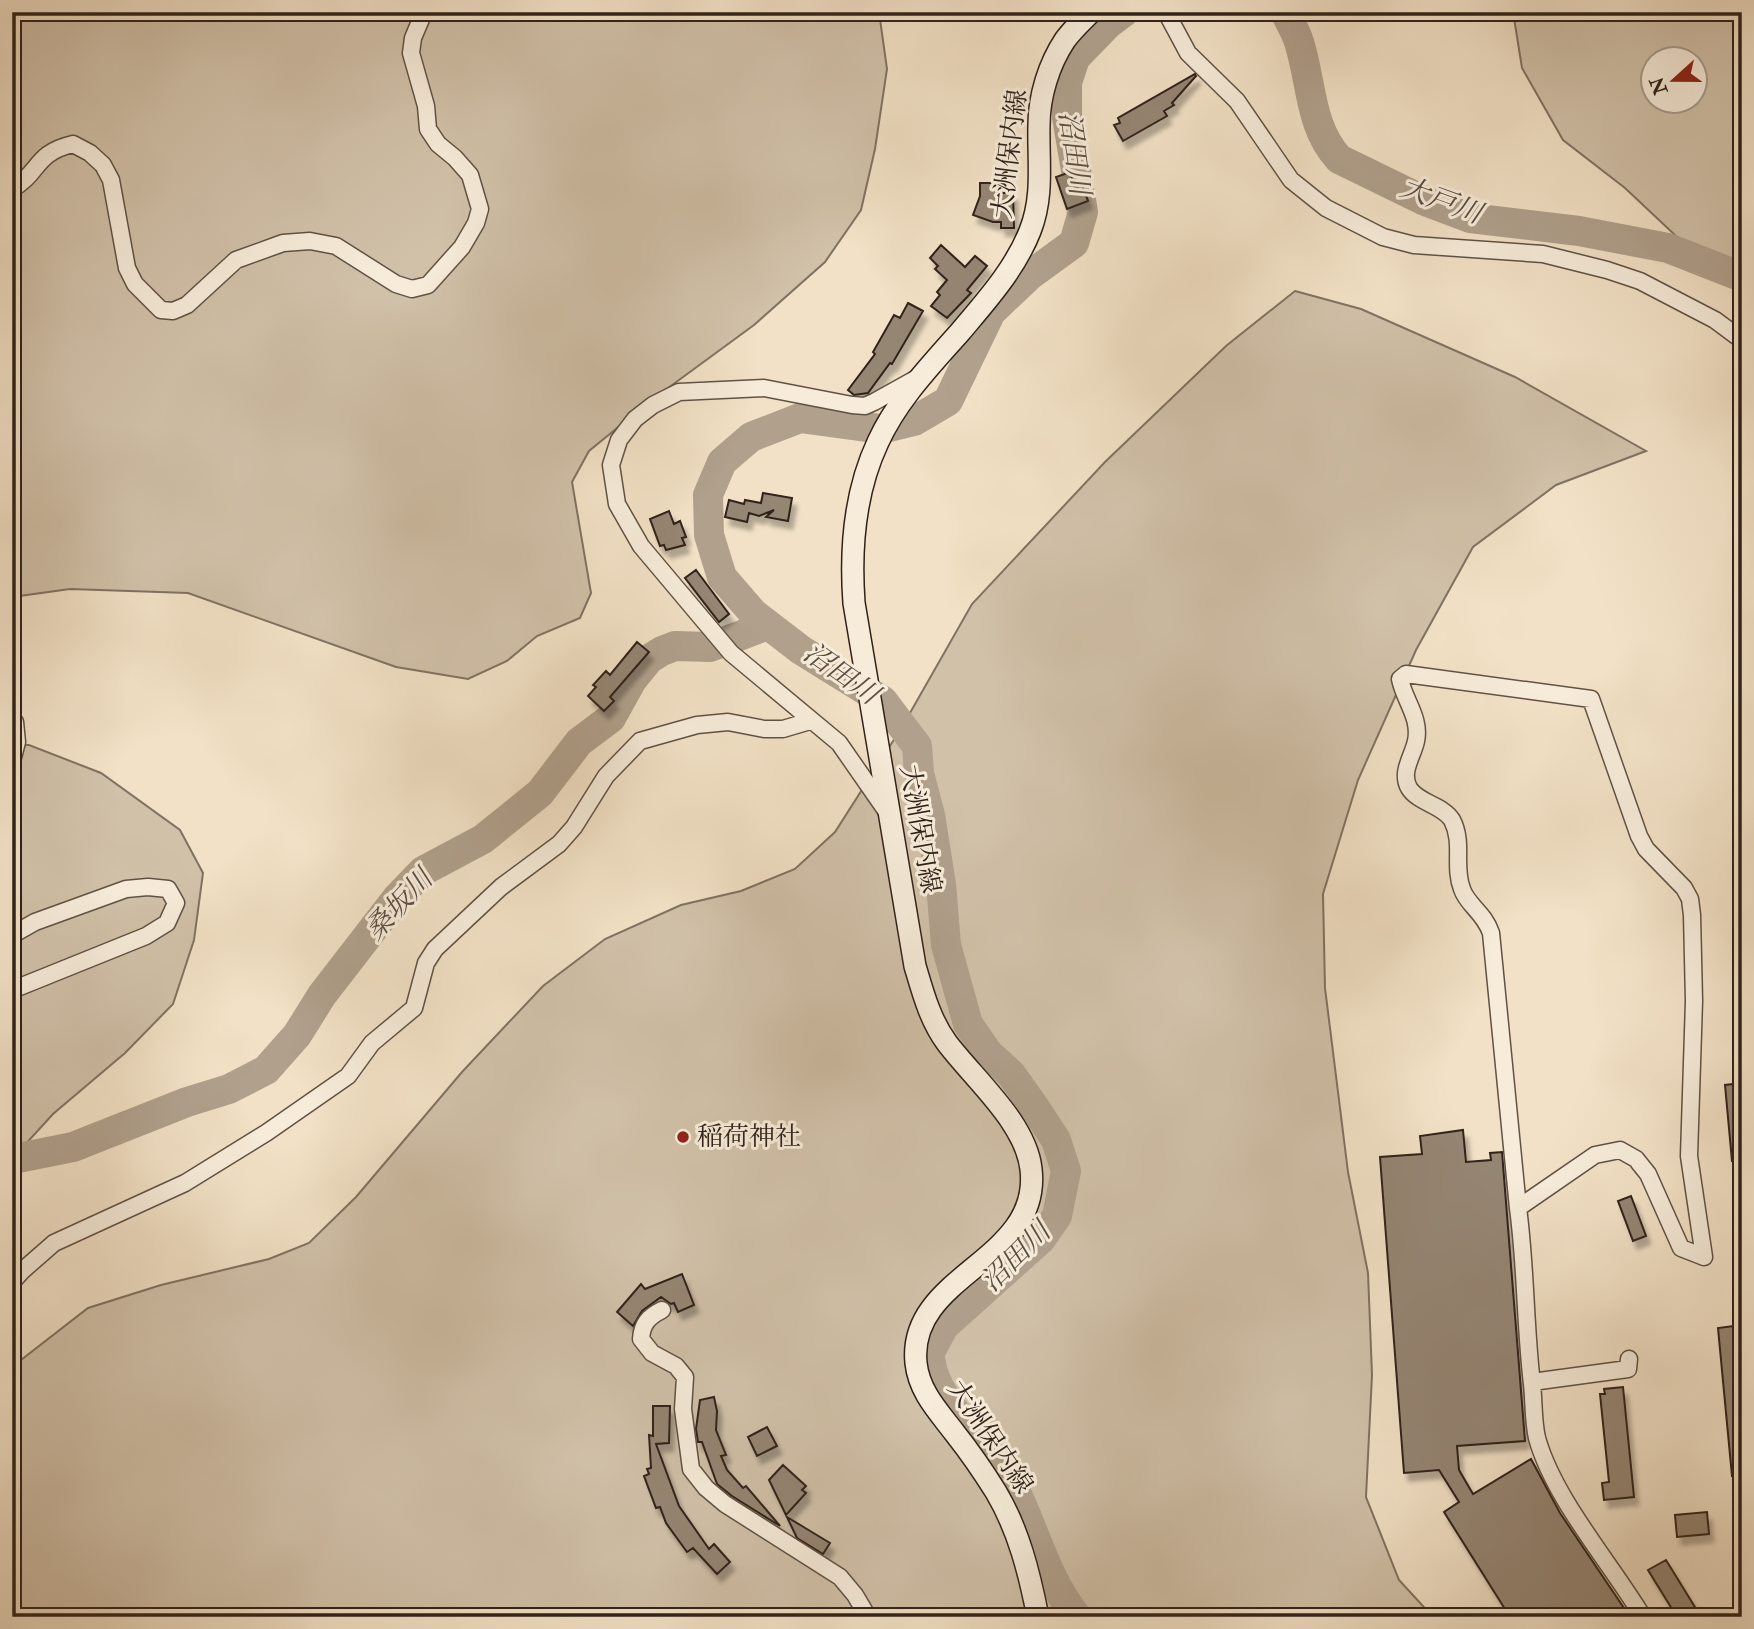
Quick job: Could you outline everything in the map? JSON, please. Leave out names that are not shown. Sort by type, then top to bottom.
[{"type":"main road","name":"大洲保内線","points":[[1038,1617],[1021,1544],[1009,1515],[963,1445],[927,1398],[916,1362],[917,1338],[933,1305],[1005,1243],[1025,1213],[1031,1192],[1029,1154],[1020,1135],[947,1043],[934,1022],[915,966],[854,603],[853,526],[863,482],[878,440],[923,375],[991,296],[1016,262],[1031,229],[1039,192],[1040,102],[1050,69],[1066,40],[1091,12]]},
{"type":"street","points":[[12,190],[27,178],[39,160],[58,148],[73,144],[90,153],[103,165],[111,180],[127,268],[141,291],[161,310],[173,311],[187,305],[236,260],[283,243],[310,240],[336,246],[396,284],[412,289],[428,285],[462,247],[480,209],[470,175],[438,144],[428,129],[426,106],[411,52],[413,38],[425,12]]},
{"type":"street","points":[[1166,12],[1188,52],[1237,101],[1291,180],[1326,208],[1383,237],[1414,245],[1543,254],[1640,281],[1715,320],[1742,340]]},
{"type":"street","points":[[890,816],[839,743],[731,653],[641,545],[617,504],[611,465],[619,440],[635,419],[653,405],[679,392],[764,388],[864,406],[923,375]]},
{"type":"street","points":[[1518,1208],[1595,1155],[1620,1150],[1636,1159],[1648,1174],[1681,1248],[1704,1257],[1689,1156],[1694,1001],[1690,899],[1684,888],[1646,849],[1639,836],[1591,699],[1406,674],[1400,679],[1417,728],[1416,743],[1408,758],[1406,775],[1409,788],[1451,817],[1458,834],[1462,892],[1487,920],[1491,933],[1518,1208],[1523,1246],[1528,1361],[1536,1435],[1546,1461],[1579,1520],[1643,1617]]},
{"type":"street","points":[[12,1282],[54,1243],[185,1183],[266,1133],[348,1076],[372,1043],[414,1008],[426,963],[435,948],[501,887],[559,844],[574,827],[606,776],[640,741],[697,725],[728,722],[764,729],[783,729],[810,721]]},
{"type":"street","points":[[12,722],[15,722],[17,742],[12,761]]},
{"type":"street","points":[[12,935],[35,922],[126,889],[168,889],[176,902],[167,923],[146,936],[12,990]]},
{"type":"street","points":[[662,1310],[652,1315],[642,1326],[641,1339],[652,1353],[676,1366],[685,1377],[683,1409],[691,1469],[706,1488],[725,1504],[840,1577],[869,1617]]},
{"type":"street","points":[[1532,1382],[1628,1369],[1629,1359]]},
{"type":"shaded area","points":[[12,12],[879,12],[887,69],[875,149],[861,210],[825,262],[754,325],[649,402],[589,451],[572,482],[591,593],[580,618],[537,636],[507,661],[468,679],[396,667],[188,593],[70,589],[12,597]]},
{"type":"shaded area","points":[[1513,12],[1742,12],[1742,278],[1694,253],[1625,188],[1563,140],[1522,68]]},
{"type":"shaded area","points":[[1295,291],[1361,309],[1515,377],[1646,451],[1556,485],[1473,547],[1416,650],[1358,780],[1323,894],[1325,988],[1348,1172],[1368,1273],[1372,1375],[1366,1497],[1399,1580],[1433,1617],[12,1617],[12,1367],[88,1308],[161,1285],[269,1259],[309,1243],[356,1197],[462,1072],[543,986],[605,939],[681,905],[741,891],[795,869],[835,832],[902,727],[972,604],[1105,462],[1226,346]]},
{"type":"shaded area","points":[[12,745],[29,745],[101,773],[180,830],[203,873],[194,940],[173,1004],[125,1053],[53,1114],[12,1159]]},
{"type":"building","points":[[1195,74],[1172,103],[1174,105],[1164,111],[1167,116],[1123,141],[1114,125],[1120,123],[1118,118]]},
{"type":"building","points":[[1070,172],[1075,188],[1082,185],[1088,201],[1067,209],[1056,177]]},
{"type":"building","points":[[980,183],[999,183],[999,193],[1013,193],[1014,228],[1001,228],[1001,222],[973,215],[980,196]]},
{"type":"building","points":[[941,245],[965,267],[975,256],[987,266],[967,290],[971,293],[947,318],[931,306],[940,295],[937,292],[947,280],[935,269],[938,266],[930,258]]},
{"type":"building","points":[[908,303],[923,311],[892,364],[890,363],[868,393],[854,395],[848,390],[875,354],[873,352],[894,315],[900,318]]},
{"type":"building","points":[[763,493],[792,498],[788,521],[766,517],[774,510],[759,516],[749,513],[747,522],[725,517],[729,500],[744,504],[745,500],[761,503]]},
{"type":"building","points":[[669,511],[674,524],[680,521],[686,537],[682,538],[685,545],[666,550],[664,545],[660,546],[650,519]]},
{"type":"building","points":[[696,570],[729,614],[719,622],[685,578]]},
{"type":"building","points":[[637,642],[649,652],[610,697],[614,701],[604,711],[588,696],[596,687],[593,685],[606,671],[610,675]]},
{"type":"building","points":[[1742,1083],[1742,1160],[1732,1161],[1725,1085]]},
{"type":"building","points":[[1463,1130],[1466,1162],[1491,1160],[1490,1153],[1502,1152],[1525,1441],[1457,1446],[1459,1470],[1473,1494],[1531,1459],[1560,1513],[1630,1617],[1510,1617],[1444,1512],[1459,1502],[1439,1470],[1404,1473],[1380,1157],[1422,1154],[1420,1136]]},
{"type":"building","points":[[1631,1196],[1646,1236],[1633,1241],[1618,1201]]},
{"type":"building","points":[[682,1274],[694,1305],[678,1312],[674,1303],[671,1304],[661,1297],[642,1311],[633,1326],[617,1312],[641,1284],[645,1289]]},
{"type":"building","points":[[1742,1325],[1742,1476],[1732,1476],[1718,1328]]},
{"type":"building","points":[[1623,1387],[1634,1497],[1604,1500],[1602,1483],[1609,1482],[1600,1394],[1605,1394],[1604,1389]]},
{"type":"building","points":[[714,1397],[717,1411],[716,1430],[726,1455],[721,1456],[727,1470],[743,1488],[746,1486],[780,1526],[717,1484],[702,1442],[698,1442],[696,1429],[700,1400]]},
{"type":"building","points":[[653,1406],[670,1406],[669,1443],[656,1444],[679,1506],[709,1549],[714,1544],[730,1562],[717,1574],[693,1548],[687,1552],[666,1523],[660,1507],[656,1508],[644,1476],[649,1474],[647,1469],[651,1468],[649,1435],[653,1436]]},
{"type":"building","points":[[767,1427],[777,1446],[757,1456],[748,1437]]},
{"type":"building","points":[[783,1465],[806,1486],[802,1490],[806,1493],[786,1515],[769,1480]]},
{"type":"building","points":[[1707,1512],[1709,1534],[1677,1537],[1675,1515]]},
{"type":"building","points":[[787,1517],[830,1543],[823,1554],[797,1538]]},
{"type":"building","points":[[1666,1560],[1698,1612],[1691,1617],[1677,1617],[1648,1570]]},
{"type":"waterway","name":"沼田川","points":[[1077,1617],[1054,1582],[1003,1469],[949,1404],[935,1377],[929,1354],[944,1326],[1041,1239],[1057,1216],[1066,1171],[1056,1140],[1011,1074],[988,1053],[968,1024],[946,945],[941,884],[930,815],[919,773],[917,746],[883,701],[801,650],[754,614],[722,577],[709,535],[708,495],[722,462],[751,437],[800,418],[881,429],[914,421],[948,401],[991,312],[1030,275],[1074,243],[1083,212],[1067,117],[1067,83],[1075,58],[1108,24],[1124,12]]},
{"type":"waterway","name":"大戸川","points":[[1285,12],[1299,42],[1322,133],[1339,159],[1425,201],[1470,218],[1579,231],[1668,248],[1742,277]]},
{"type":"waterway","name":"桑坂川","points":[[12,1161],[73,1147],[187,1102],[229,1089],[266,1070],[297,1035],[322,995],[397,898],[423,871],[483,839],[540,793],[579,742],[611,718],[632,680],[649,659],[675,646],[710,647],[768,625]]},
{"type":"place","name":"稲荷神社","points":[[683,1137]]}]
